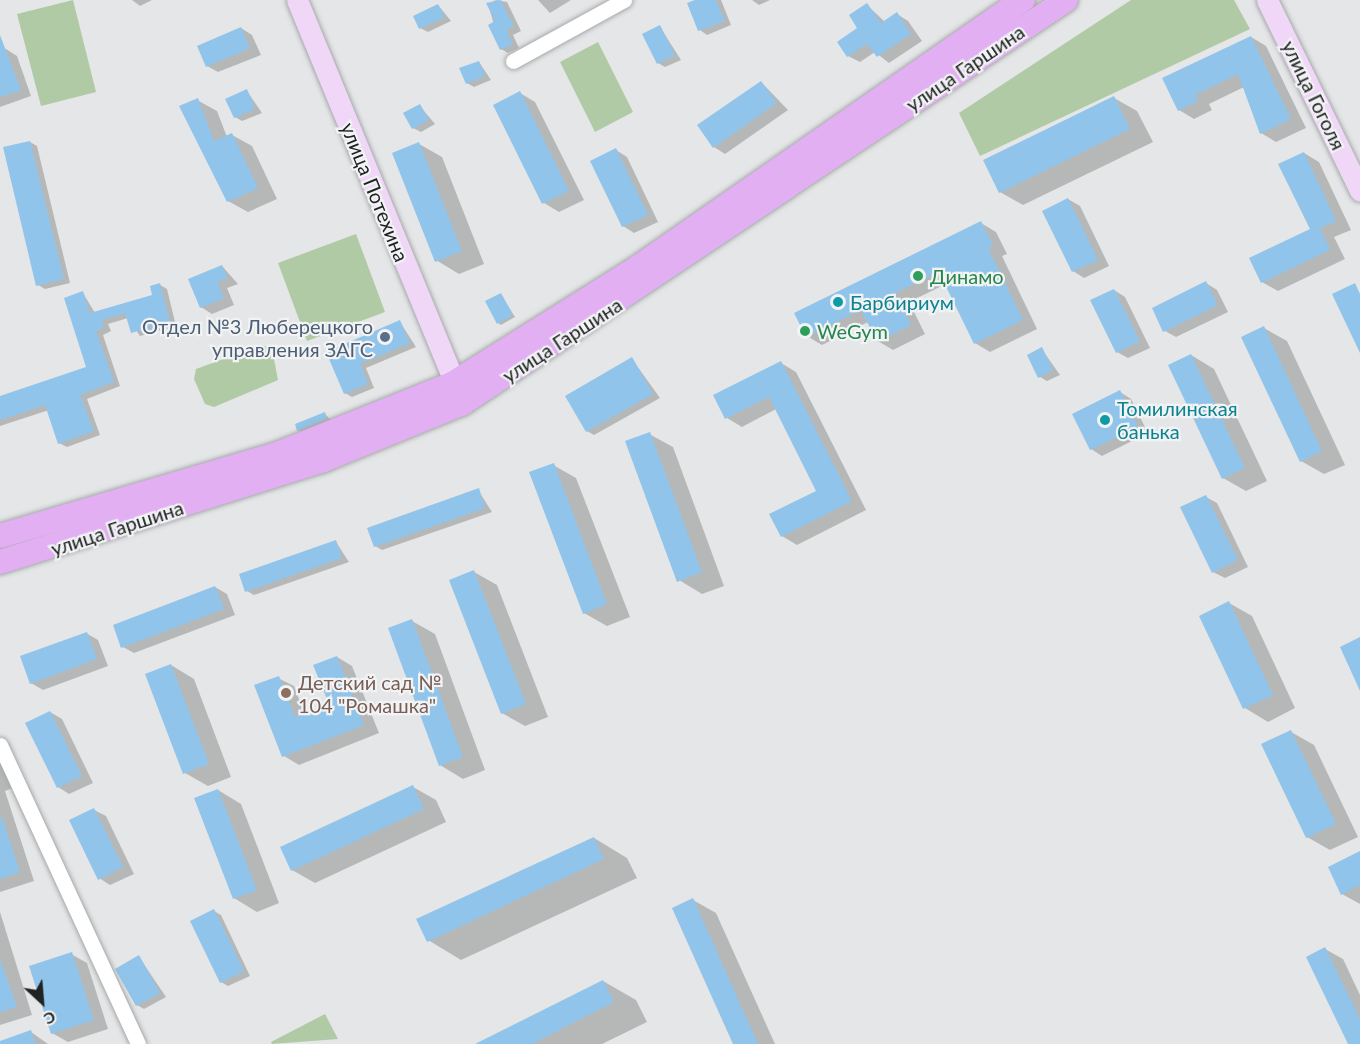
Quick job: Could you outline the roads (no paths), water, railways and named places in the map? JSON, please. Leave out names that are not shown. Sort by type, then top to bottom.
[{"type":"main road","name":"улица Гаршина","points":[[0,536],[280,453],[458,393],[1023,0]]},
{"type":"main road","name":"улица Гаршина","points":[[0,561],[321,461],[458,393],[1066,0]]},
{"type":"street","name":"улица Потехина","points":[[297,0],[458,393]]},
{"type":"street","points":[[513,61],[624,0]]},
{"type":"street","name":"улица Гоголя","points":[[1267,0],[1360,191]]},
{"type":"street","points":[[0,745],[138,1044]]},
{"type":"place","name":"Динамо","points":[[918,276]]},
{"type":"place","name":"Барбириум","points":[[838,302]]},
{"type":"place","name":"WeGym","points":[[805,331]]},
{"type":"place","name":"Отдел №3 Люберецкого управления ЗАГС","points":[[385,337]]},
{"type":"place","name":"Томилинская банька","points":[[1105,420]]},
{"type":"place","name":"Детский сад № 104 \"Ромашка\"","points":[[286,693]]}]
